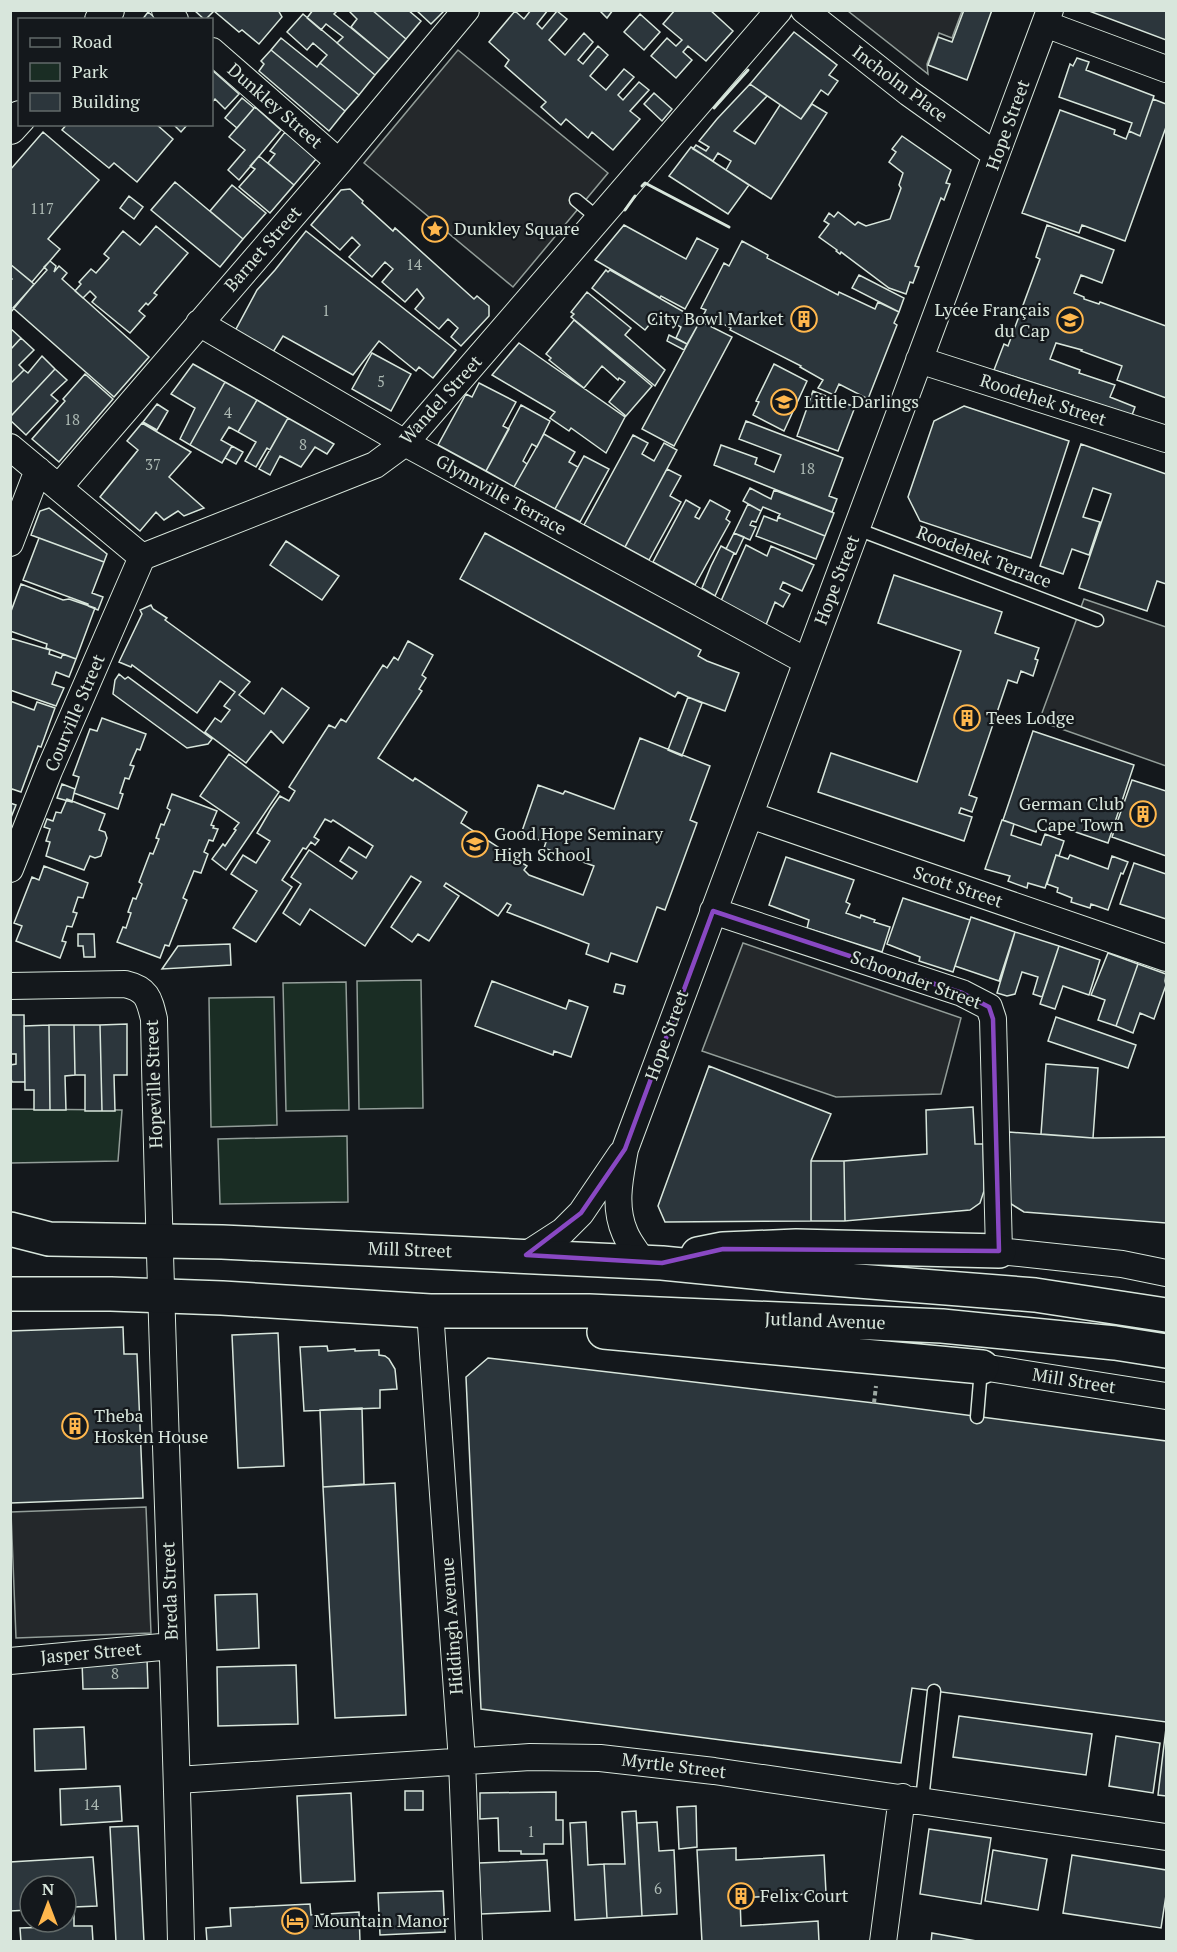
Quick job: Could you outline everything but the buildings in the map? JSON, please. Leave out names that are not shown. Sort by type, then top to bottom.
[{"type":"main road","name":"Mill Street","points":[[10,1229],[49,1239],[222,1242],[652,1262]]},
{"type":"main road","points":[[652,1262],[723,1249],[796,1246],[999,1251]]},
{"type":"main road","points":[[652,1262],[1035,1295],[1167,1315]]},
{"type":"main road","points":[[10,1294],[160,1296],[430,1311],[481,1311],[585,1330],[982,1367]]},
{"type":"main road","name":"Jutland Avenue","points":[[481,1311],[589,1311],[942,1326],[1115,1343],[1167,1351]]},
{"type":"street","name":"Barnet Street","points":[[59,487],[339,162],[466,10]]},
{"type":"street","name":"Wandel Street","points":[[142,558],[375,465],[405,443],[779,10]]},
{"type":"street","name":"Incholm Place","points":[[804,10],[909,93],[996,155]]},
{"type":"street","name":"Hope Street","points":[[652,1262],[625,1234],[619,1215],[618,1195],[625,1149],[1047,17]]},
{"type":"street","points":[[1047,17],[1167,69]]},
{"type":"street","name":"Dunkley Street","points":[[213,52],[339,162]]},
{"type":"street","name":"Glynnville Terrace","points":[[199,323],[405,443],[806,661]]},
{"type":"street","name":"Roodehek Street","points":[[919,360],[1167,439]]},
{"type":"street","points":[[10,447],[142,558]]},
{"type":"street","points":[[10,543],[38,470]]},
{"type":"street","name":"Courville Street","points":[[10,869],[142,558]]},
{"type":"street","name":"Scott Street","points":[[750,815],[1167,958]]},
{"type":"street","name":"Schoonder Street","points":[[713,911],[962,993],[989,1007],[993,1018],[999,1251]]},
{"type":"street","name":"Hopeville Street","points":[[10,986],[125,984],[137,987],[144,992],[154,1018],[158,1241]]},
{"type":"street","name":"Hope Street","points":[[526,1255],[563,1231],[581,1213],[625,1149]]},
{"type":"street","name":"Breda Street","points":[[158,1241],[181,1941]]},
{"type":"street","points":[[999,1251],[1122,1264],[1167,1272]]},
{"type":"street","name":"Hiddingh Avenue","points":[[430,1311],[462,1761],[469,1941]]},
{"type":"street","name":"Mill Street","points":[[982,1367],[1167,1396]]},
{"type":"street","name":"Jasper Street","points":[[10,1661],[172,1646]]},
{"type":"street","name":"Myrtle Street","points":[[177,1780],[530,1757],[600,1758],[714,1771],[1167,1837]]},
{"type":"street","points":[[883,1941],[912,1799]]},
{"type":"lane","points":[[576,200],[599,219]]},
{"type":"lane","name":"Roodehek Terrace","points":[[857,529],[1097,620]]},
{"type":"lane","points":[[976,1416],[982,1367]]},
{"type":"lane","points":[[912,1799],[934,1691]]},
{"type":"highlighted area","points":[[713,911],[962,993],[989,1007],[993,1019],[999,1251],[723,1249],[662,1263],[526,1255],[581,1213],[625,1149]]},
{"type":"green space","points":[[421,980],[423,1108],[359,1109],[357,981]]},
{"type":"green space","points":[[346,982],[349,1110],[286,1111],[283,983]]},
{"type":"green space","points":[[274,997],[277,1125],[211,1127],[209,998]]},
{"type":"green space","points":[[10,1109],[122,1110],[118,1161],[11,1163]]},
{"type":"green space","points":[[347,1136],[348,1202],[220,1204],[218,1139]]},
{"type":"shaded area","points":[[848,11],[962,11],[952,38],[939,33],[927,64],[928,74]]},
{"type":"shaded area","points":[[458,50],[608,173],[513,287],[364,163]]},
{"type":"shaded area","points":[[1084,599],[1166,627],[1166,766],[1039,721]]},
{"type":"shaded area","points":[[743,943],[961,1018],[941,1094],[836,1097],[702,1051]]},
{"type":"shaded area","points":[[146,1507],[151,1633],[16,1638],[11,1512]]},
{"type":"wall","points":[[714,108],[748,70]]},
{"type":"wall","points":[[642,186],[645,183],[729,227]]},
{"type":"wall","points":[[625,210],[635,196]]},
{"type":"place","name":"Dunkley Square","points":[[435,229]]},
{"type":"place","name":"City Bowl Market","points":[[804,319]]},
{"type":"place","name":"Lycée Français du Cap","points":[[1070,320]]},
{"type":"place","name":"Little Darlings","points":[[784,402]]},
{"type":"place","name":"Tees Lodge","points":[[967,718]]},
{"type":"place","name":"German Club Cape Town","points":[[1143,814]]},
{"type":"place","name":"Good Hope Seminary High School","points":[[475,844]]},
{"type":"place","name":"Theba Hosken House","points":[[75,1426]]},
{"type":"place","name":"Felix Court","points":[[741,1896]]},
{"type":"place","name":"Mountain Manor","points":[[295,1921]]}]
